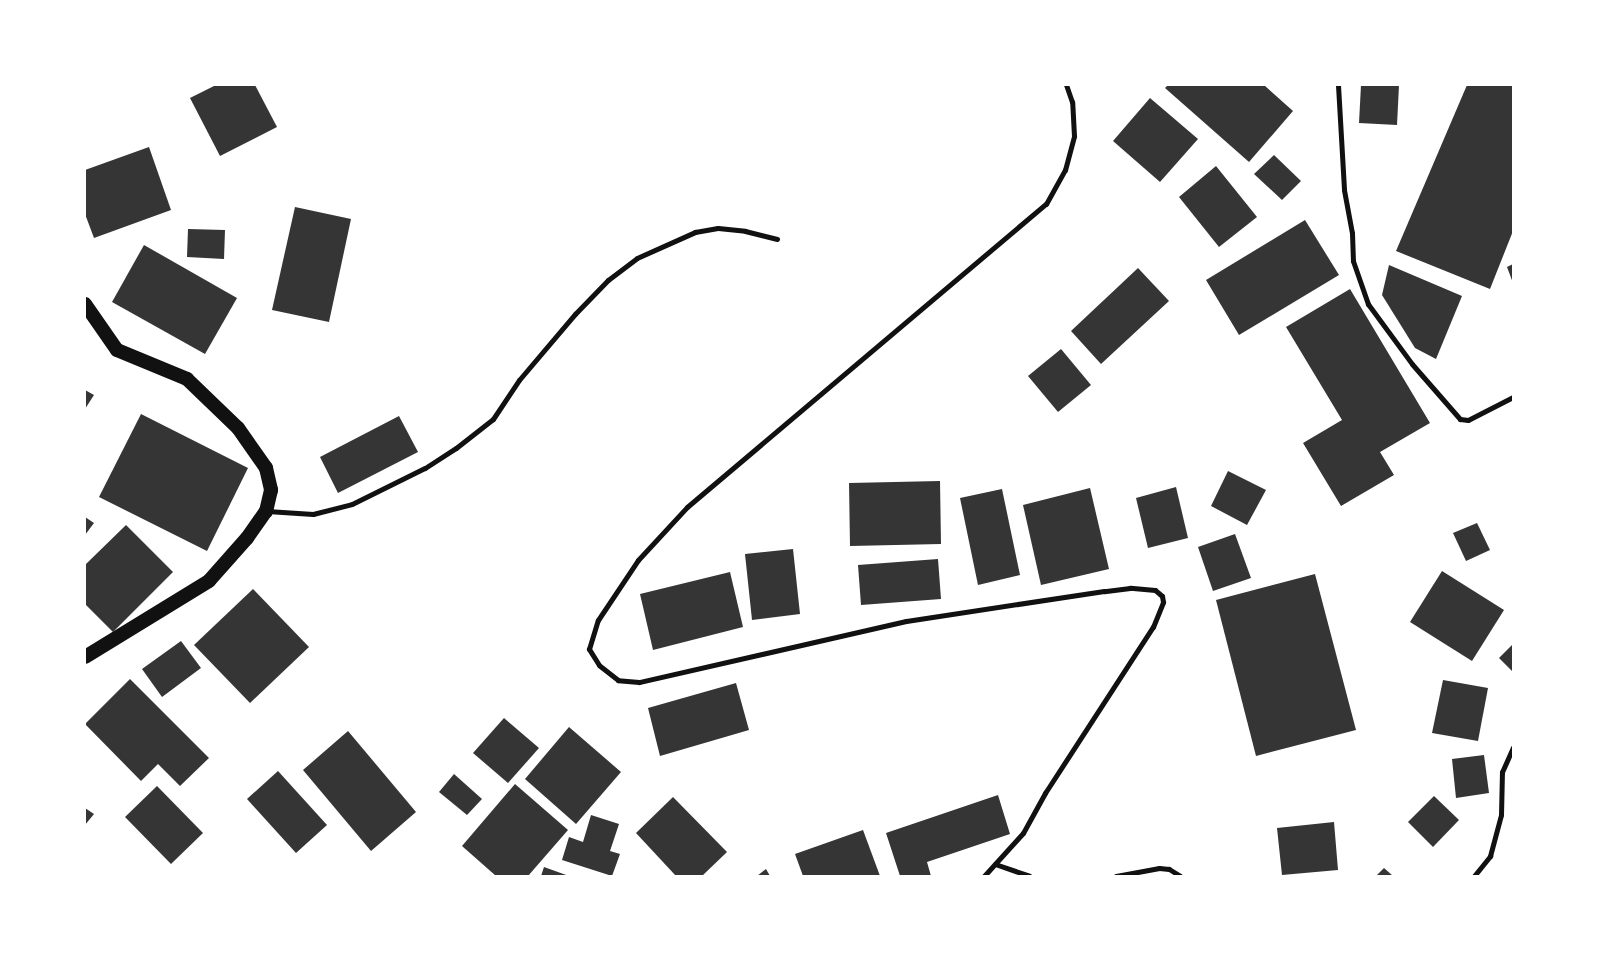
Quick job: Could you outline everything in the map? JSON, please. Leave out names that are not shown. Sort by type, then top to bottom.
[{"type":"highway","points":[[85,304],[117,350],[187,379],[238,428],[266,468],[271,490],[266,511],[247,538],[209,582],[85,657]]},
{"type":"street","points":[[984,876],[1023,833],[1045,793],[1153,627],[1164,602],[1162,596],[1155,590],[1130,588],[1104,591],[906,621],[639,682],[618,680],[599,665],[589,649],[598,620],[638,560],[687,507],[1046,204],[1065,170],[1074,136],[1072,102],[1066,85]]},
{"type":"street","points":[[1338,85],[1344,190],[1352,233],[1353,262],[1368,304],[1412,364],[1460,419],[1468,420],[1513,397]]},
{"type":"street","points":[[266,511],[314,514],[352,504],[425,468],[456,448],[493,418],[519,380],[588,300],[608,280],[637,258],[686,235],[718,228],[745,231],[777,239]]},
{"type":"street","points":[[1474,876],[1490,856],[1501,815],[1502,772],[1513,747]]},
{"type":"street","points":[[995,864],[1029,876]]},
{"type":"street","points":[[1116,876],[1159,868],[1169,869],[1180,876]]},
{"type":"building","points":[[216,85],[255,85],[277,127],[220,156],[190,98]]},
{"type":"building","points":[[1168,85],[1264,85],[1293,111],[1249,162],[1165,88]]},
{"type":"building","points":[[1361,85],[1399,85],[1397,125],[1359,123]]},
{"type":"building","points":[[1467,85],[1513,85],[1513,231],[1490,289],[1396,251]]},
{"type":"building","points":[[1150,98],[1198,139],[1160,182],[1113,141]]},
{"type":"building","points":[[149,147],[171,210],[94,238],[85,214],[85,170]]},
{"type":"building","points":[[1274,155],[1301,181],[1282,200],[1254,174]]},
{"type":"building","points":[[1216,166],[1257,217],[1219,247],[1179,197]]},
{"type":"building","points":[[295,207],[351,219],[329,322],[272,310]]},
{"type":"building","points":[[1305,220],[1339,275],[1239,335],[1206,280]]},
{"type":"building","points":[[188,229],[225,230],[224,259],[187,257]]},
{"type":"building","points":[[144,245],[237,298],[205,354],[112,302]]},
{"type":"building","points":[[1513,264],[1513,283],[1507,267]]},
{"type":"building","points":[[1389,265],[1462,296],[1436,359],[1415,348],[1382,295]]},
{"type":"building","points":[[1138,268],[1169,301],[1101,364],[1071,331]]},
{"type":"building","points":[[1350,289],[1430,423],[1380,452],[1394,475],[1341,506],[1303,443],[1342,420],[1286,327]]},
{"type":"building","points":[[1061,349],[1091,385],[1058,412],[1028,376]]},
{"type":"building","points":[[85,390],[94,395],[85,409]]},
{"type":"building","points":[[141,414],[248,468],[207,551],[99,497]]},
{"type":"building","points":[[399,416],[418,452],[338,493],[320,457]]},
{"type":"building","points":[[1228,471],[1266,490],[1247,525],[1211,506]]},
{"type":"building","points":[[940,481],[941,544],[850,546],[849,483]]},
{"type":"building","points":[[1176,487],[1188,538],[1148,548],[1136,498]]},
{"type":"building","points":[[1090,488],[1109,569],[1041,585],[1023,505]]},
{"type":"building","points":[[1002,489],[1020,575],[978,585],[960,498]]},
{"type":"building","points":[[85,517],[94,523],[85,535]]},
{"type":"building","points":[[1477,523],[1490,550],[1466,561],[1453,533]]},
{"type":"building","points":[[126,525],[173,572],[113,632],[85,604],[85,565]]},
{"type":"building","points":[[1235,534],[1251,578],[1213,591],[1198,547]]},
{"type":"building","points":[[793,549],[800,614],[752,620],[745,554]]},
{"type":"building","points":[[938,559],[941,599],[861,605],[858,565]]},
{"type":"building","points":[[1442,571],[1504,610],[1472,661],[1410,622]]},
{"type":"building","points":[[730,572],[743,627],[653,650],[640,594]]},
{"type":"building","points":[[1315,574],[1356,730],[1256,756],[1216,600]]},
{"type":"building","points":[[253,589],[309,647],[250,703],[194,645]]},
{"type":"building","points":[[181,641],[201,668],[162,697],[142,669]]},
{"type":"building","points":[[1513,644],[1513,672],[1499,658]]},
{"type":"building","points":[[130,679],[209,758],[180,786],[158,764],[141,781],[85,724]]},
{"type":"building","points":[[1443,680],[1488,688],[1478,741],[1432,733]]},
{"type":"building","points":[[736,683],[749,730],[660,756],[648,708]]},
{"type":"building","points":[[504,718],[539,748],[508,783],[473,753]]},
{"type":"building","points":[[569,727],[621,772],[576,824],[525,779]]},
{"type":"building","points":[[348,731],[416,812],[371,851],[303,770]]},
{"type":"building","points":[[1484,755],[1489,793],[1456,798],[1452,759]]},
{"type":"building","points":[[278,771],[327,825],[296,853],[247,799]]},
{"type":"building","points":[[454,774],[482,799],[467,815],[439,792]]},
{"type":"building","points":[[515,784],[568,830],[528,876],[496,876],[462,846]]},
{"type":"building","points":[[157,786],[203,833],[171,864],[125,817]]},
{"type":"building","points":[[998,795],[1010,834],[927,862],[931,876],[900,876],[886,833]]},
{"type":"building","points":[[1434,796],[1459,820],[1433,847],[1408,822]]},
{"type":"building","points":[[673,797],[727,852],[702,876],[676,876],[636,833]]},
{"type":"building","points":[[85,808],[94,814],[85,825]]},
{"type":"building","points":[[591,815],[619,824],[610,851],[620,854],[612,876],[562,860],[569,837],[583,842]]},
{"type":"building","points":[[1334,822],[1338,870],[1282,875],[1277,828]]},
{"type":"building","points":[[863,830],[880,876],[803,876],[795,854]]},
{"type":"building","points":[[544,867],[569,876],[541,876]]},
{"type":"building","points":[[1384,868],[1393,876],[1376,876]]},
{"type":"building","points":[[766,869],[770,876],[757,876]]}]
